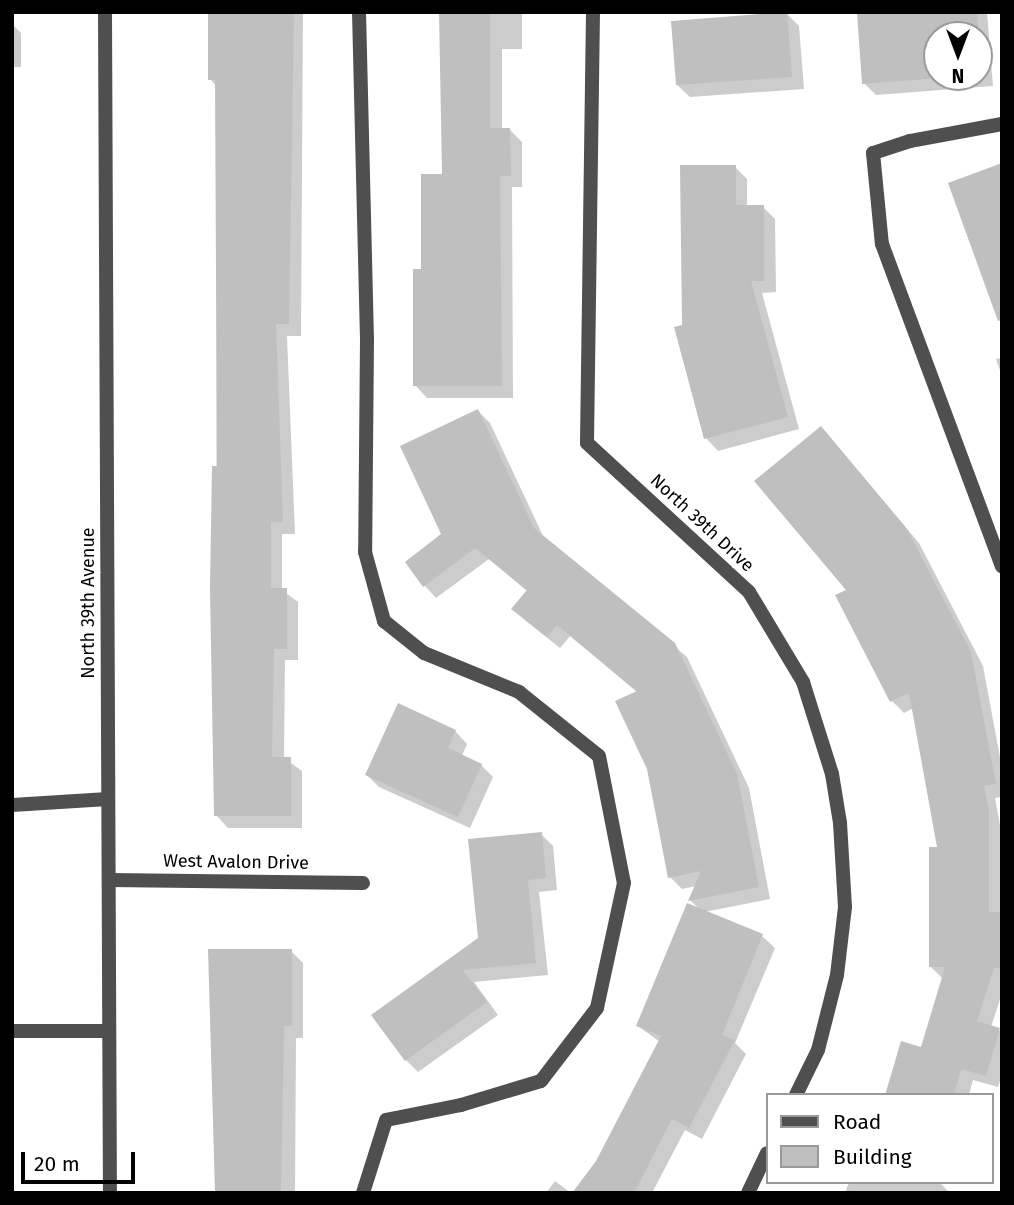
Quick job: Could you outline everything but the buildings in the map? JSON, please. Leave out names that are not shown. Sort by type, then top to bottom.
[{"type":"street","name":"North 39th Avenue","points":[[106,12],[110,1193]]},
{"type":"street","points":[[359,12],[367,339],[365,552],[384,621],[424,653],[519,692],[599,756],[624,883],[597,1008],[541,1081],[461,1105],[386,1120],[363,1193]]},
{"type":"street","name":"North 39th Drive","points":[[593,12],[587,443],[749,592],[803,682],[832,774],[841,823],[845,907],[837,975],[818,1050],[797,1093]]},
{"type":"street","points":[[1002,124],[910,141],[873,153],[882,244],[1002,566]]},
{"type":"street","points":[[12,805],[108,799]]},
{"type":"street","name":"West Avalon Drive","points":[[109,880],[363,883]]},
{"type":"street","points":[[12,1031],[109,1031]]},
{"type":"street","points":[[748,1193],[766,1155]]}]
